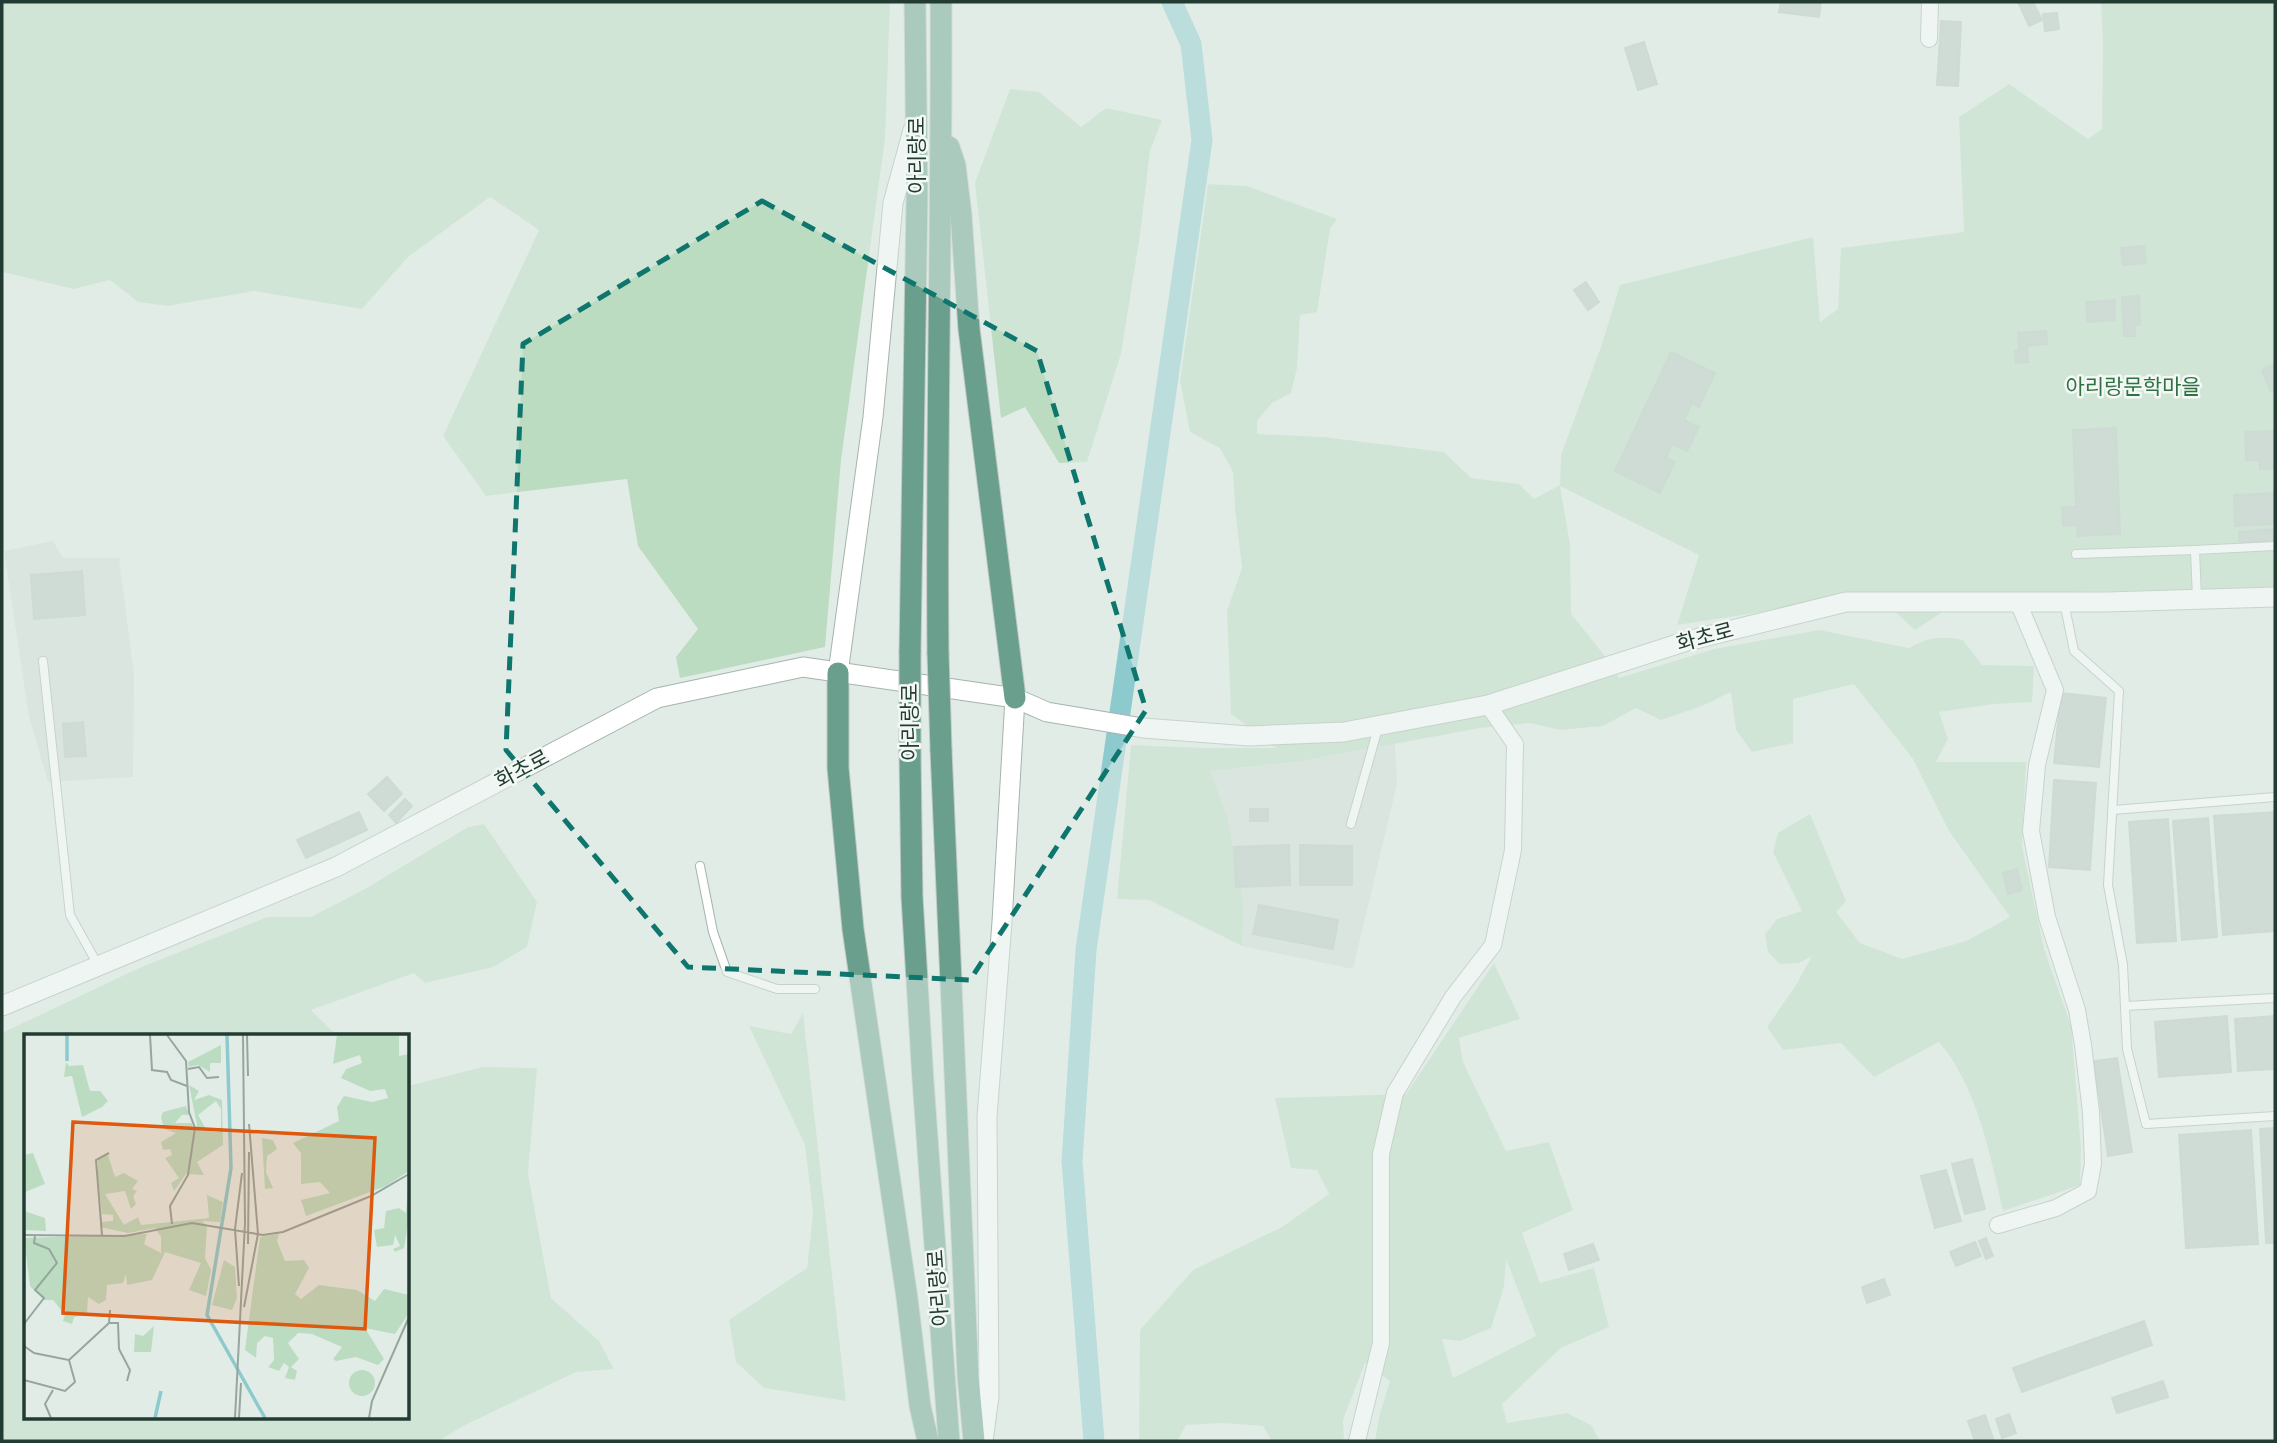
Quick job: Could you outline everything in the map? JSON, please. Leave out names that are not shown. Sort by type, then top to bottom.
[{"type":"main road","name":"아리랑로","points":[[915,2],[917,196],[910,652],[912,897],[949,1441]]},
{"type":"main road","name":"아리랑로","points":[[941,2],[938,653],[968,1377],[974,1441]]},
{"type":"main road","points":[[942,122],[955,165],[969,328],[1015,698]]},
{"type":"main road","points":[[838,673],[838,768],[853,929],[907,1298],[920,1406],[928,1441]]},
{"type":"street","points":[[1929,39],[1930,2]]},
{"type":"street","points":[[838,673],[873,416],[893,203],[916,115]]},
{"type":"street","name":"화초로","points":[[2,1006],[336,867],[657,698],[803,667],[1015,698],[1047,712],[1143,728],[1249,736],[1344,732],[1488,705],[1687,641],[1846,602],[2275,597]]},
{"type":"street","points":[[1998,1225],[2056,1208],[2088,1191],[2093,1164],[2086,1072],[2077,1010],[2047,917],[2031,831],[2037,765],[2055,690],[2018,602]]},
{"type":"street","points":[[983,1441],[989,1396],[987,1116],[1015,698]]},
{"type":"street","points":[[1357,1441],[1381,1343],[1381,1154],[1395,1093],[1453,998],[1493,945],[1513,850],[1515,744],[1488,705]]},
{"type":"lane","points":[[2076,554],[2275,546]]},
{"type":"lane","points":[[2195,550],[2197,599]]},
{"type":"lane","points":[[2064,601],[2074,651],[2119,691],[2108,885],[2123,965],[2127,1049],[2146,1124],[2275,1116]]},
{"type":"lane","points":[[43,661],[70,915],[98,965]]},
{"type":"lane","points":[[1351,824],[1379,726]]},
{"type":"lane","points":[[2113,810],[2275,797]]},
{"type":"lane","points":[[700,866],[713,932],[727,972],[777,989],[815,989]]},
{"type":"lane","points":[[2125,1006],[2275,998]]},
{"type":"highlighted area","points":[[762,201],[1037,351],[1146,710],[970,980],[688,967],[506,750],[523,344]]},
{"type":"shaded area","points":[[53,541],[63,558],[119,558],[134,674],[133,777],[48,782],[29,717],[4,551]]},
{"type":"shaded area","points":[[1395,744],[1397,784],[1353,969],[1242,946],[1244,907],[1228,819],[1209,771],[1298,762]]},
{"type":"green space","points":[[2,2],[890,2],[885,139],[841,460],[825,647],[680,678],[676,657],[698,629],[638,546],[627,479],[486,496],[443,436],[539,230],[490,197],[408,257],[362,309],[254,291],[168,306],[138,302],[110,280],[74,289],[2,272]]},
{"type":"green space","name":"아리랑문학마을","points":[[2101,2],[2275,3],[2275,588],[1970,594],[1915,630],[1878,596],[1677,625],[1699,555],[1560,486],[1570,544],[1571,614],[1619,678],[1714,649],[1819,630],[1909,648],[1935,638],[1963,640],[1982,665],[2034,666],[2032,702],[1939,712],[1948,739],[1936,762],[2026,762],[2022,846],[2044,949],[2071,1026],[2081,1147],[2080,1185],[2003,1211],[1973,1100],[1952,1060],[1939,1042],[1874,1077],[1841,1043],[1783,1050],[1767,1027],[1812,956],[1799,963],[1780,964],[1768,952],[1765,934],[1777,919],[1802,911],[1773,852],[1778,833],[1810,814],[1846,901],[1836,912],[1860,943],[1902,959],[1966,941],[2010,917],[1949,831],[1913,759],[1854,684],[1793,699],[1793,743],[1752,752],[1736,730],[1731,692],[1702,706],[1661,720],[1636,708],[1603,726],[1560,730],[1530,723],[1480,728],[1297,762],[1210,771],[1228,819],[1244,907],[1242,946],[1149,900],[1117,899],[1131,745],[1277,748],[1231,714],[1227,611],[1242,568],[1233,472],[1220,448],[1190,432],[1180,381],[1208,184],[1247,186],[1337,219],[1330,229],[1317,312],[1300,315],[1297,368],[1291,393],[1272,403],[1257,421],[1257,434],[1324,437],[1444,452],[1471,478],[1519,484],[1534,499],[1560,485],[1561,455],[1602,344],[1620,285],[1813,237],[1820,322],[1838,309],[1841,248],[1964,232],[1959,117],[2009,84],[2088,139],[2102,129]]},
{"type":"green space","points":[[1010,89],[1039,92],[1081,127],[1106,108],[1162,120],[1150,151],[1121,354],[1087,462],[1059,463],[1025,407],[1001,418],[975,183]]},
{"type":"green space","points":[[484,824],[537,902],[527,947],[493,967],[425,983],[414,973],[311,1010],[335,1034],[24,1034],[24,1418],[410,1418],[410,1085],[482,1067],[537,1068],[528,1174],[551,1298],[599,1341],[614,1369],[576,1372],[465,1425],[439,1441],[2,1441],[2,1033],[139,968],[267,917],[311,917],[365,889],[468,827]]},
{"type":"green space","points":[[1494,963],[1520,1019],[1459,1038],[1463,1062],[1506,1151],[1549,1142],[1573,1210],[1522,1233],[1540,1283],[1594,1268],[1609,1327],[1561,1348],[1502,1404],[1507,1423],[1567,1413],[1591,1425],[1600,1441],[1375,1441],[1390,1381],[1365,1363],[1343,1420],[1344,1441],[1272,1441],[1263,1426],[1222,1423],[1186,1425],[1177,1441],[1139,1441],[1140,1330],[1193,1270],[1282,1227],[1329,1194],[1317,1170],[1291,1168],[1275,1098],[1406,1094]],"holes":[[[1506,1259],[1536,1336],[1453,1378],[1442,1339],[1460,1341],[1491,1328],[1504,1287]]]},
{"type":"green space","points":[[803,1013],[846,1401],[764,1388],[736,1362],[729,1320],[807,1268],[813,1213],[805,1145],[749,1026],[791,1034]]},
{"type":"building","points":[[1781,2],[1821,2],[1819,17],[1779,12]]},
{"type":"building","points":[[2033,2],[2042,20],[2029,26],[2019,4]]},
{"type":"building","points":[[2057,13],[2059,29],[2045,31],[2043,14]]},
{"type":"building","points":[[1941,21],[1961,22],[1958,86],[1937,85]]},
{"type":"building","points":[[1644,42],[1657,84],[1638,90],[1625,48]]},
{"type":"building","points":[[2144,246],[2146,263],[2123,265],[2121,248]]},
{"type":"building","points":[[1586,282],[1599,302],[1588,310],[1574,290]]},
{"type":"building","points":[[2139,296],[2140,325],[2134,325],[2135,336],[2124,336],[2122,297]]},
{"type":"building","points":[[2115,300],[2115,320],[2087,322],[2086,302]]},
{"type":"building","points":[[2046,331],[2047,344],[2027,346],[2028,362],[2016,363],[2015,351],[2019,350],[2018,333]]},
{"type":"building","points":[[1671,352],[1715,373],[1699,407],[1692,403],[1684,420],[1699,427],[1687,451],[1672,444],[1666,458],[1675,462],[1660,493],[1615,471]]},
{"type":"building","points":[[2275,364],[2275,392],[2271,392],[2262,370]]},
{"type":"building","points":[[2116,428],[2120,534],[2077,536],[2077,525],[2063,526],[2062,507],[2076,507],[2073,430]]},
{"type":"building","points":[[2275,431],[2275,469],[2260,469],[2260,460],[2246,460],[2245,432]]},
{"type":"building","points":[[2275,493],[2275,524],[2235,526],[2234,495]]},
{"type":"building","points":[[2272,529],[2273,540],[2240,543],[2239,532]]},
{"type":"building","points":[[82,571],[85,615],[34,619],[31,575]]},
{"type":"building","points":[[2061,693],[2106,698],[2099,767],[2054,763]]},
{"type":"building","points":[[83,722],[86,756],[65,757],[63,724]]},
{"type":"building","points":[[387,777],[402,794],[384,811],[368,794]]},
{"type":"building","points":[[2054,780],[2096,783],[2090,870],[2049,867]]},
{"type":"building","points":[[405,799],[412,806],[396,823],[389,815]]},
{"type":"building","points":[[1250,809],[1268,809],[1268,821],[1250,821]]},
{"type":"building","points":[[359,812],[367,830],[306,858],[297,840]]},
{"type":"building","points":[[2275,812],[2275,931],[2223,935],[2214,816]]},
{"type":"building","points":[[2208,818],[2217,937],[2182,940],[2173,821]]},
{"type":"building","points":[[2168,819],[2176,941],[2137,943],[2129,822]]},
{"type":"building","points":[[1289,845],[1290,885],[1236,887],[1234,847]]},
{"type":"building","points":[[1300,845],[1352,846],[1352,885],[1300,885]]},
{"type":"building","points":[[2017,869],[2022,890],[2008,894],[2003,873]]},
{"type":"building","points":[[1259,905],[1338,920],[1333,949],[1253,934]]},
{"type":"building","points":[[2227,1016],[2231,1072],[2159,1077],[2155,1022]]},
{"type":"building","points":[[2275,1016],[2275,1069],[2238,1071],[2235,1019]]},
{"type":"building","points":[[2117,1058],[2132,1152],[2108,1156],[2094,1061]]},
{"type":"building","points":[[2275,1128],[2275,1243],[2266,1243],[2260,1129]]},
{"type":"building","points":[[2251,1130],[2258,1244],[2186,1248],[2179,1135]]},
{"type":"building","points":[[1972,1159],[1985,1209],[1965,1214],[1952,1164]]},
{"type":"building","points":[[1946,1170],[1961,1221],[1935,1228],[1921,1176]]},
{"type":"building","points":[[1986,1238],[1993,1256],[1986,1259],[1979,1241]]},
{"type":"building","points":[[1975,1242],[1981,1256],[1956,1266],[1950,1252]]},
{"type":"building","points":[[1593,1244],[1599,1260],[1569,1270],[1564,1254]]},
{"type":"building","points":[[1884,1279],[1890,1295],[1867,1303],[1862,1287]]},
{"type":"building","points":[[2144,1321],[2152,1345],[2022,1392],[2013,1368]]},
{"type":"building","points":[[2163,1381],[2168,1397],[2117,1413],[2112,1398]]},
{"type":"building","points":[[2009,1414],[2016,1433],[2002,1438],[1996,1419]]},
{"type":"building","points":[[1985,1415],[1994,1441],[1975,1441],[1968,1421]]},
{"type":"waterway","points":[[1094,1441],[1072,1161],[1086,950],[1202,140],[1191,44],[1172,2]]}]
